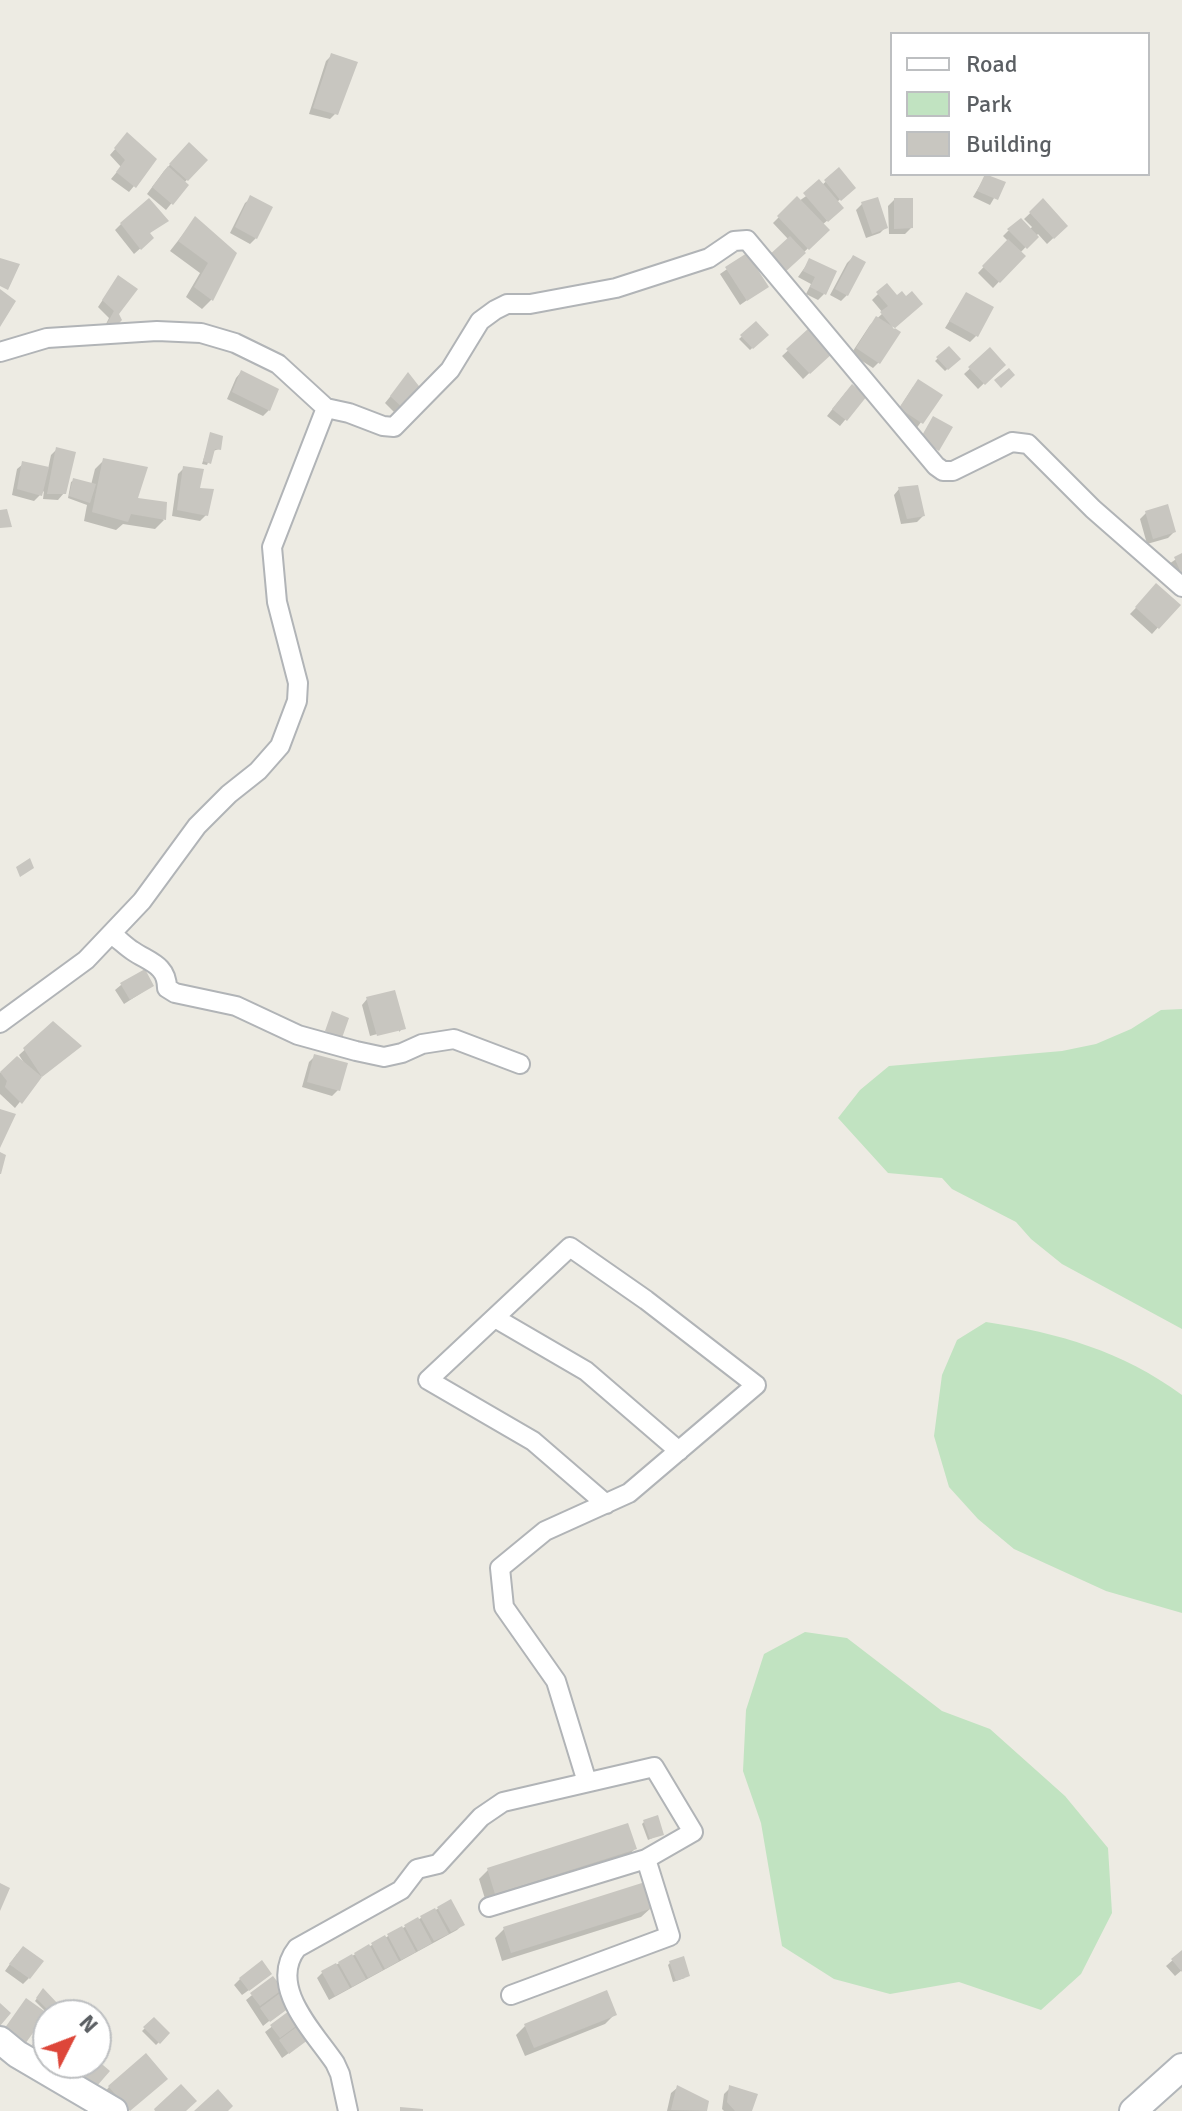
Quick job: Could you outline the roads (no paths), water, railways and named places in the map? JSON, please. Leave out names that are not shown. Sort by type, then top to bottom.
[{"type":"street","points":[[0,352],[47,338],[157,331],[201,333],[235,343],[278,364],[326,408],[394,427],[450,370],[480,321],[495,310],[507,304],[530,304],[616,288],[709,258],[734,241],[747,240],[936,466],[943,471],[953,471],[1012,442],[1028,444],[1093,509],[1182,587]]},
{"type":"street","points":[[0,1023],[86,960],[142,901],[197,826],[258,771],[280,746],[297,701],[298,683],[277,602],[272,547],[326,408]]},
{"type":"street","points":[[111,934],[132,951],[157,964],[168,982],[167,988],[175,993],[236,1006],[298,1035],[332,1046],[384,1057],[422,1044],[454,1039],[520,1064]]},
{"type":"street","points":[[587,1782],[556,1681],[504,1607],[500,1568],[545,1531],[606,1504],[629,1493],[756,1385],[646,1300],[570,1247],[428,1380],[533,1441],[606,1504]]},
{"type":"street","points":[[495,1318],[586,1371],[679,1451]]},
{"type":"street","points":[[348,2111],[335,2063],[294,2002],[287,1986],[289,1959],[308,1940],[401,1890],[417,1869],[438,1864],[481,1817],[503,1802],[654,1767],[693,1832],[646,1859],[489,1907]]},
{"type":"street","points":[[511,1995],[670,1936],[646,1859]]},
{"type":"street","points":[[0,2040],[17,2054],[114,2111]]},
{"type":"street","points":[[1133,2111],[1182,2067]]}]
